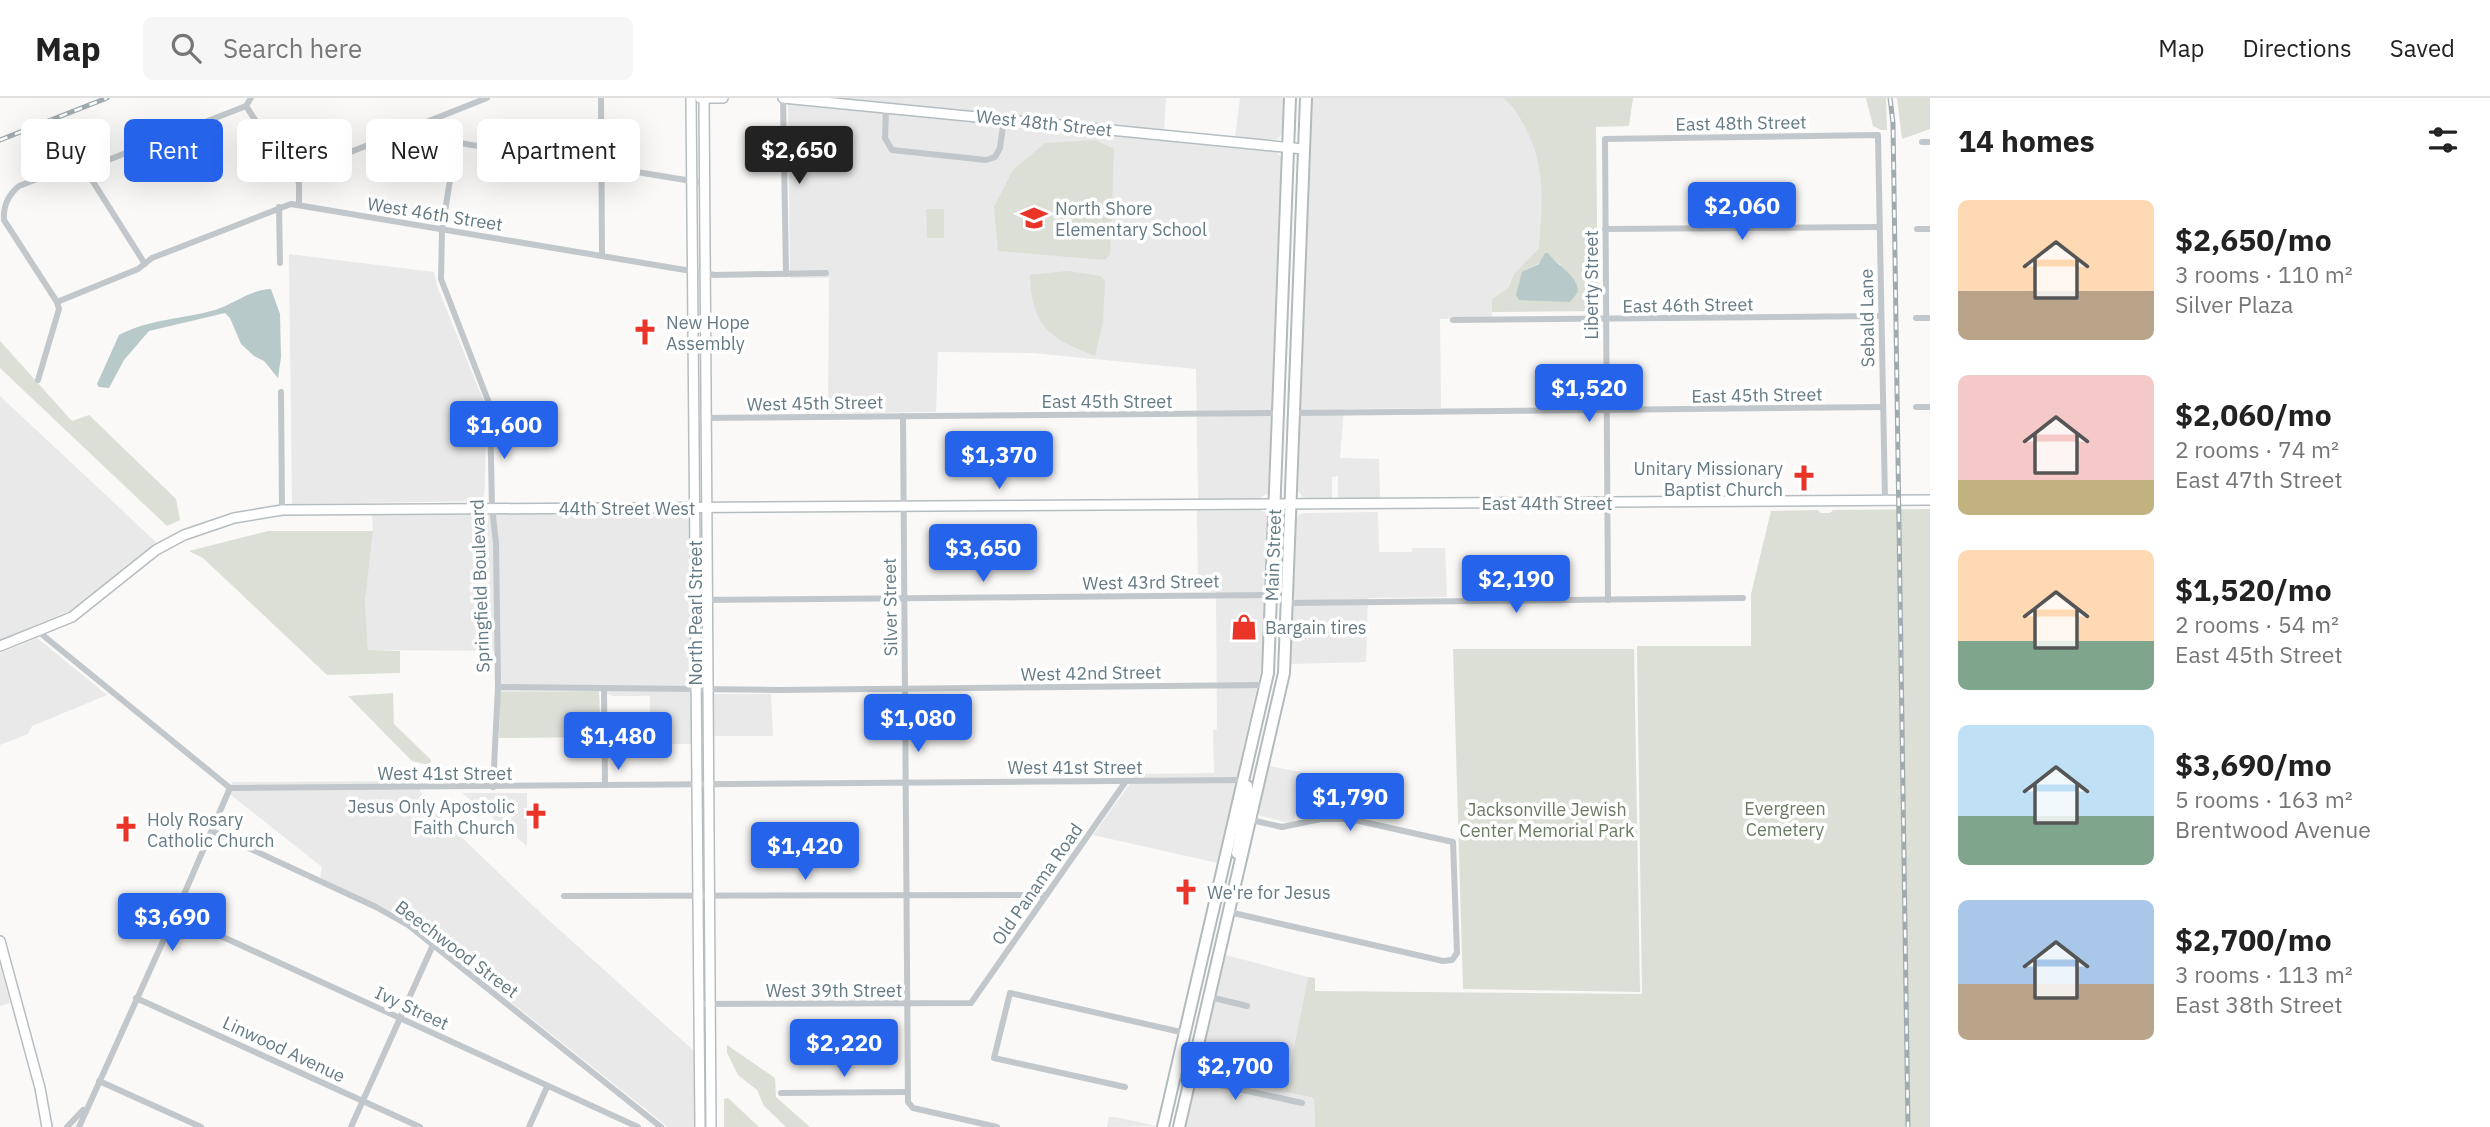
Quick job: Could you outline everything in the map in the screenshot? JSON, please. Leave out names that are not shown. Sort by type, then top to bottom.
[{"type":"main road","name":"Main Street","points":[[1163,1127],[1244,780],[1265,685],[1269,654],[1290,98]]},
{"type":"main road","name":"Main Street","points":[[1179,1127],[1282,686],[1286,655],[1306,98]]},
{"type":"main road","points":[[1234,890],[1237,847],[1248,792],[1244,780]]},
{"type":"street","points":[[110,159],[246,106],[251,98]]},
{"type":"street","points":[[434,119],[487,98]]},
{"type":"street","points":[[601,98],[601,119]]},
{"type":"street","points":[[691,98],[723,98]]},
{"type":"street","name":"North Pearl Street","points":[[691,98],[700,1127]]},
{"type":"street","name":"North Pearl Street","points":[[704,98],[711,1127]]},
{"type":"street","points":[[783,98],[786,274]]},
{"type":"street","name":"West 48th Street","points":[[783,98],[1304,149]]},
{"type":"street","points":[[246,106],[255,119]]},
{"type":"street","points":[[886,109],[885,138],[892,150],[986,160],[995,157],[1000,148],[1004,119]]},
{"type":"street","name":"East 48th Street","points":[[1605,139],[1878,135]]},
{"type":"street","name":"Sebald Lane","points":[[1878,135],[1885,500]]},
{"type":"street","name":"Liberty Street","points":[[1605,139],[1608,600]]},
{"type":"street","points":[[1922,142],[1930,142]]},
{"type":"street","points":[[640,173],[705,183]]},
{"type":"street","points":[[29,182],[19,186],[9,198],[5,205],[4,220],[59,309],[38,380]]},
{"type":"street","points":[[93,182],[145,264]]},
{"type":"street","points":[[299,182],[299,205]]},
{"type":"street","name":"Springfield Boulevard","points":[[450,182],[442,230],[441,279],[489,403],[492,507],[496,543],[498,687],[493,787]]},
{"type":"street","points":[[602,182],[602,255]]},
{"type":"street","name":"West 46th Street","points":[[57,302],[138,269],[152,258],[291,204],[715,275],[826,273]]},
{"type":"street","points":[[279,207],[280,263]]},
{"type":"street","points":[[1605,229],[1879,227]]},
{"type":"street","points":[[1917,229],[1930,229]]},
{"type":"street","name":"East 46th Street","points":[[1453,320],[1881,316]]},
{"type":"street","points":[[1916,318],[1930,318]]},
{"type":"street","points":[[281,392],[282,510]]},
{"type":"street","name":"East 45th Street","points":[[1294,413],[1883,407]]},
{"type":"street","points":[[1916,407],[1930,407]]},
{"type":"street","name":"East 45th Street","points":[[937,416],[1278,413]]},
{"type":"street","name":"Silver Street","points":[[903,416],[907,1092]]},
{"type":"street","name":"West 45th Street","points":[[693,418],[937,416]]},
{"type":"street","name":"East 44th Street","points":[[1291,505],[1930,500]]},
{"type":"street","name":"44th Street West","points":[[0,646],[72,617],[145,558],[184,536],[234,518],[282,510],[1291,505]]},
{"type":"street","name":"West 43rd Street","points":[[695,600],[1271,595]]},
{"type":"street","points":[[1287,603],[1744,598]]},
{"type":"street","points":[[39,632],[230,788],[79,1127]]},
{"type":"street","name":"West 42nd Street","points":[[498,687],[709,690],[1265,685]]},
{"type":"street","points":[[604,690],[605,785]]},
{"type":"street","name":"West 41st Street","points":[[230,788],[1244,780]]},
{"type":"street","name":"Old Panama Road","points":[[971,1003],[1126,781]]},
{"type":"street","points":[[1229,912],[1443,961],[1452,960],[1457,953],[1454,842],[1350,819],[1321,819],[1282,827],[1251,820]]},
{"type":"street","name":"Beechwood Street","points":[[212,831],[397,918],[661,1127]]},
{"type":"street","points":[[564,896],[1046,895]]},
{"type":"street","name":"Ivy Street","points":[[175,915],[638,1127]]},
{"type":"street","points":[[0,941],[40,1087],[47,1127]]},
{"type":"street","points":[[351,1127],[433,945]]},
{"type":"street","points":[[1125,1087],[994,1058],[1010,993],[1185,1033]]},
{"type":"street","points":[[1210,997],[1247,1006]]},
{"type":"street","name":"Linwood Avenue","points":[[136,998],[419,1127]]},
{"type":"street","name":"West 39th Street","points":[[698,1004],[971,1003]]},
{"type":"street","points":[[1175,1075],[1302,1103]]},
{"type":"street","points":[[99,1081],[201,1127]]},
{"type":"street","points":[[529,1127],[547,1087]]},
{"type":"street","points":[[781,1093],[907,1092],[908,1102],[913,1108],[997,1127]]},
{"type":"street","points":[[67,1127],[87,1105]]},
{"type":"shaded area","points":[[828,98],[1166,98],[1164,130]]},
{"type":"shaded area","points":[[1240,98],[1284,98],[1282,133],[1279,138],[1273,140],[1235,137]]},
{"type":"shaded area","points":[[1312,98],[1503,98],[1514,106],[1536,148],[1542,179],[1539,248],[1514,274],[1508,288],[1492,299],[1492,317],[1440,319],[1441,408],[1344,409],[1340,458],[1379,459],[1380,498],[1338,498],[1338,476],[1332,477],[1332,498],[1307,498],[1298,491]]},
{"type":"shaded area","name":"North Shore Elementary School","points":[[788,102],[1278,153],[1281,158],[1268,493],[1259,499],[1198,499],[1196,369],[1033,353],[938,352],[936,412],[828,413],[829,278],[790,278]]},
{"type":"shaded area","points":[[1545,253],[1575,281],[1578,292],[1570,302],[1519,300],[1516,295],[1522,272],[1539,264]]},
{"type":"shaded area","points":[[289,254],[434,272],[437,286],[484,402],[486,415],[483,501],[292,504]]},
{"type":"shaded area","points":[[271,289],[280,314],[281,357],[278,378],[264,361],[241,344],[230,318],[225,313],[149,331],[124,360],[109,388],[99,387],[97,384],[119,335],[154,322],[215,310],[257,292]]},
{"type":"shaded area","points":[[0,396],[158,544],[79,607],[0,640]]},
{"type":"shaded area","points":[[1257,509],[1265,512],[1268,518],[1262,664],[1218,863],[1093,835],[1137,774],[1214,773],[1213,730],[1217,729],[1216,592],[1198,591],[1197,510]]},
{"type":"shaded area","points":[[1378,512],[1379,552],[1445,548],[1447,597],[1368,598],[1366,662],[1291,664],[1296,519],[1305,513]]},
{"type":"shaded area","points":[[500,513],[682,517],[689,520],[692,744],[650,744],[650,696],[613,696],[599,691],[500,692],[500,651],[368,650],[365,602],[373,531],[372,514]]},
{"type":"shaded area","points":[[37,638],[107,695],[32,726],[28,734],[0,745],[0,653]]},
{"type":"shaded area","points":[[713,694],[771,694],[773,736],[714,736]]},
{"type":"shaded area","points":[[1269,766],[1306,773],[1293,824],[1258,815]]},
{"type":"shaded area","points":[[415,781],[427,804],[532,905],[694,1051],[696,1127],[668,1127],[405,918],[320,878],[322,867],[226,791],[233,782]]},
{"type":"shaded area","points":[[462,793],[527,793],[527,846]]},
{"type":"shaded area","points":[[1226,955],[1308,977],[1285,1092],[1314,1098],[1315,1127],[1185,1127]]},
{"type":"shaded area","points":[[0,965],[10,1003],[0,1006]]},
{"type":"shaded area","points":[[1109,1117],[1115,1117],[1157,1126],[1107,1127]]},
{"type":"green space","points":[[1503,98],[1633,98],[1629,126],[1596,127],[1598,311],[1492,312],[1492,299],[1508,288],[1514,274],[1539,248],[1541,187],[1537,159],[1526,129]],"holes":[[[1550,257],[1561,265],[1522,273]]]},
{"type":"green space","points":[[1866,98],[1886,98],[1887,130],[1873,126]]},
{"type":"green space","points":[[1897,98],[1930,98],[1930,129],[1902,139]]},
{"type":"green space","points":[[1095,140],[1114,149],[1110,254],[1105,260],[998,251],[994,207],[1013,170],[1045,143]]},
{"type":"green space","points":[[926,209],[944,209],[944,238],[927,238]]},
{"type":"green space","points":[[1067,271],[1101,276],[1105,281],[1103,321],[1095,356],[1055,336],[1039,319],[1034,307],[1030,275]]},
{"type":"green space","points":[[0,341],[72,421],[89,415],[176,499],[180,520],[167,526],[0,368]]},
{"type":"green space","name":"Evergreen Cemetery","points":[[1930,509],[1930,1127],[1315,1127],[1314,1098],[1285,1092],[1308,977],[1315,978],[1315,991],[1642,994],[1637,646],[1751,646],[1751,594],[1771,511],[1818,510],[1821,513],[1830,513],[1833,510]]},
{"type":"green space","points":[[268,531],[373,531],[365,602],[368,650],[400,651],[400,673],[327,675],[203,558],[189,551]]},
{"type":"green space","name":"Jacksonville Jewish Center Memorial Park","points":[[1453,649],[1634,649],[1640,992],[1463,989]]},
{"type":"green space","points":[[599,691],[601,737],[499,738],[500,692]]},
{"type":"green space","points":[[393,693],[394,724],[431,760],[429,765],[412,761],[348,696]]},
{"type":"green space","points":[[727,1045],[775,1078],[776,1097],[810,1127],[786,1127],[764,1106],[757,1090],[738,1075],[727,1053]]},
{"type":"green space","points":[[728,1098],[759,1127],[724,1127],[724,1099]]},
{"type":"railway","points":[[0,140],[107,98]]},
{"type":"railway","points":[[1890,98],[1893,123],[1908,1127]]},
{"type":"place","name":"North Shore Elementary School","points":[[1034,218]]},
{"type":"place","name":"New Hope Assembly","points":[[645,332]]},
{"type":"place","name":"Unitary Missionary Baptist Church","points":[[1804,478]]},
{"type":"place","name":"Bargain tires","points":[[1244,627]]},
{"type":"place","name":"Jesus Only Apostolic Faith Church","points":[[536,816]]},
{"type":"place","name":"Holy Rosary Catholic Church","points":[[126,829]]},
{"type":"place","name":"We're for Jesus","points":[[1186,892]]}]
